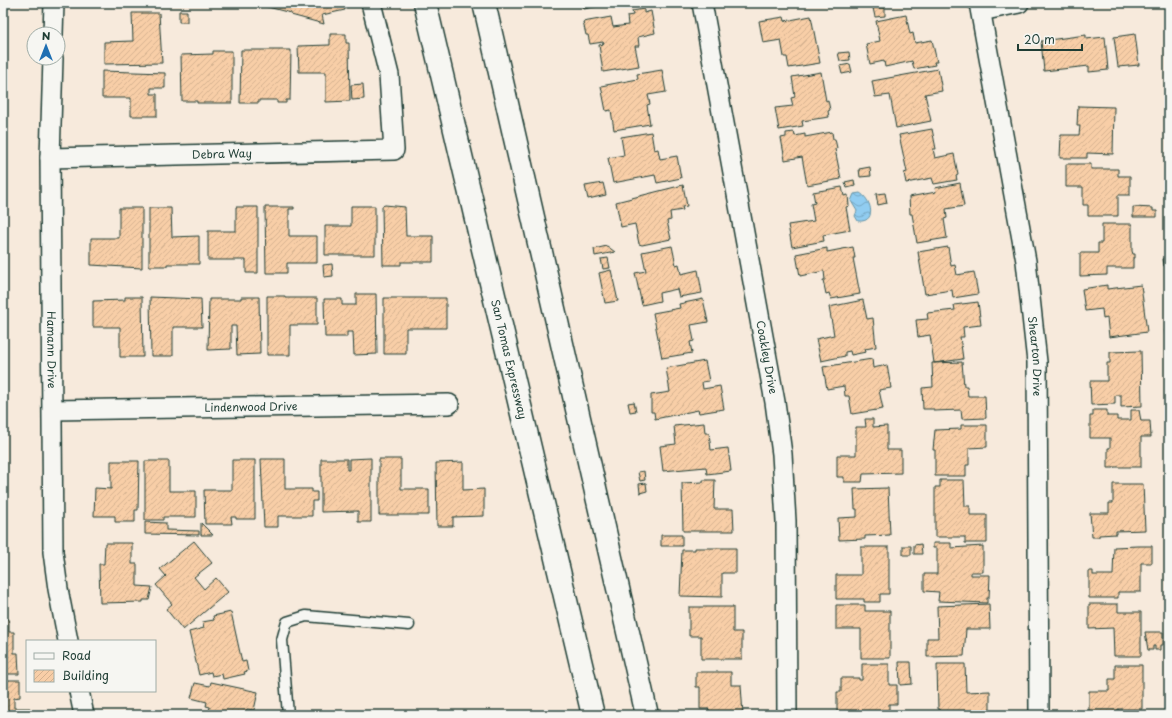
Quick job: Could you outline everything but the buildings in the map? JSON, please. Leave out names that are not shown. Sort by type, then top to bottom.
[{"type":"highway","name":"San Tomas Expressway","points":[[425,3],[594,715]]},
{"type":"highway","points":[[484,3],[646,715]]},
{"type":"street","points":[[53,26],[54,3]]},
{"type":"street","name":"Debra Way","points":[[50,158],[394,150],[389,75],[371,3]]},
{"type":"street","name":"Coakley Drive","points":[[702,3],[775,402],[782,454],[786,521],[787,715]]},
{"type":"street","points":[[980,7],[1019,3]]},
{"type":"street","name":"Shearton Drive","points":[[980,7],[1026,261],[1037,362],[1040,715]]},
{"type":"street","name":"Hamann Drive","points":[[53,66],[50,158],[53,552],[58,589],[68,640]]},
{"type":"street","name":"Lindenwood Drive","points":[[53,410],[449,404]]},
{"type":"street","points":[[79,692],[84,715]]},
{"type":"lane","points":[[288,715],[282,640],[287,622],[306,616],[409,625]]},
{"type":"water","points":[[860,193],[870,205],[871,210],[870,215],[864,221],[858,221],[855,216],[857,211],[851,201],[854,194]]}]
